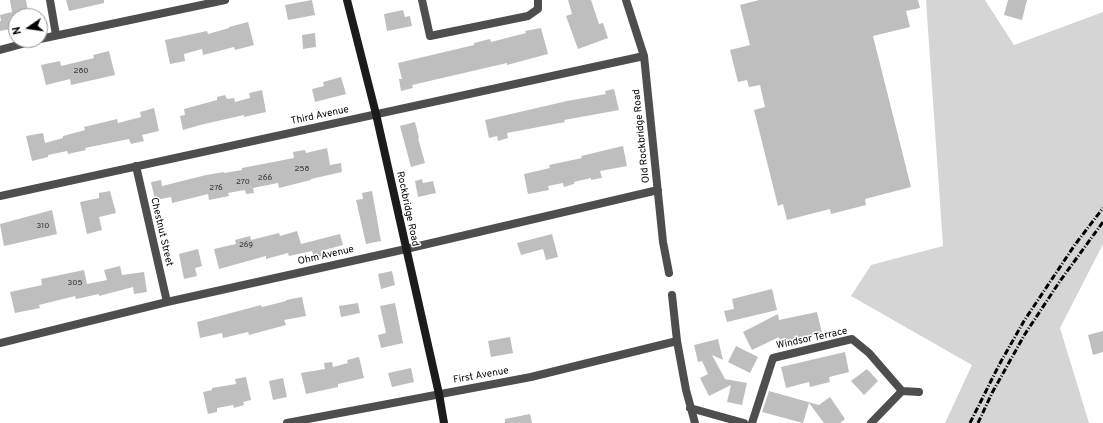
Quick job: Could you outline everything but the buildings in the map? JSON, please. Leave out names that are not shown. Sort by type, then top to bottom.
[{"type":"street","points":[[50,0],[56,35]]},
{"type":"street","points":[[48,37],[225,0]]},
{"type":"street","name":"Rockbridge Road","points":[[347,0],[376,114],[439,394],[444,423]]},
{"type":"street","points":[[422,0],[430,36],[528,16],[538,9],[538,0]]},
{"type":"street","name":"Old Rockbridge Road","points":[[626,0],[644,56],[663,242],[669,273]]},
{"type":"street","name":"Third Avenue","points":[[0,196],[644,56]]},
{"type":"street","name":"Chestnut Street","points":[[136,166],[167,302]]},
{"type":"street","name":"Ohm Avenue","points":[[0,343],[167,302],[406,249],[658,190]]},
{"type":"street","points":[[672,295],[678,341],[690,408],[695,423]]},
{"type":"street","name":"Windsor Terrace","points":[[752,423],[773,358],[852,339],[869,353],[902,391]]},
{"type":"street","name":"First Avenue","points":[[287,423],[554,372],[678,341]]},
{"type":"street","points":[[871,423],[902,391],[919,392]]},
{"type":"street","points":[[690,408],[744,423]]},
{"type":"shaded area","points":[[926,0],[985,0],[1014,45],[1103,12],[1103,244],[1060,328],[1089,423],[945,423],[972,365],[851,296],[871,265],[943,246]]},
{"type":"railway","points":[[970,423],[999,365],[1024,321],[1074,246],[1103,208]]},
{"type":"railway","points":[[978,423],[992,393],[1025,334],[1060,281],[1103,222]]}]
